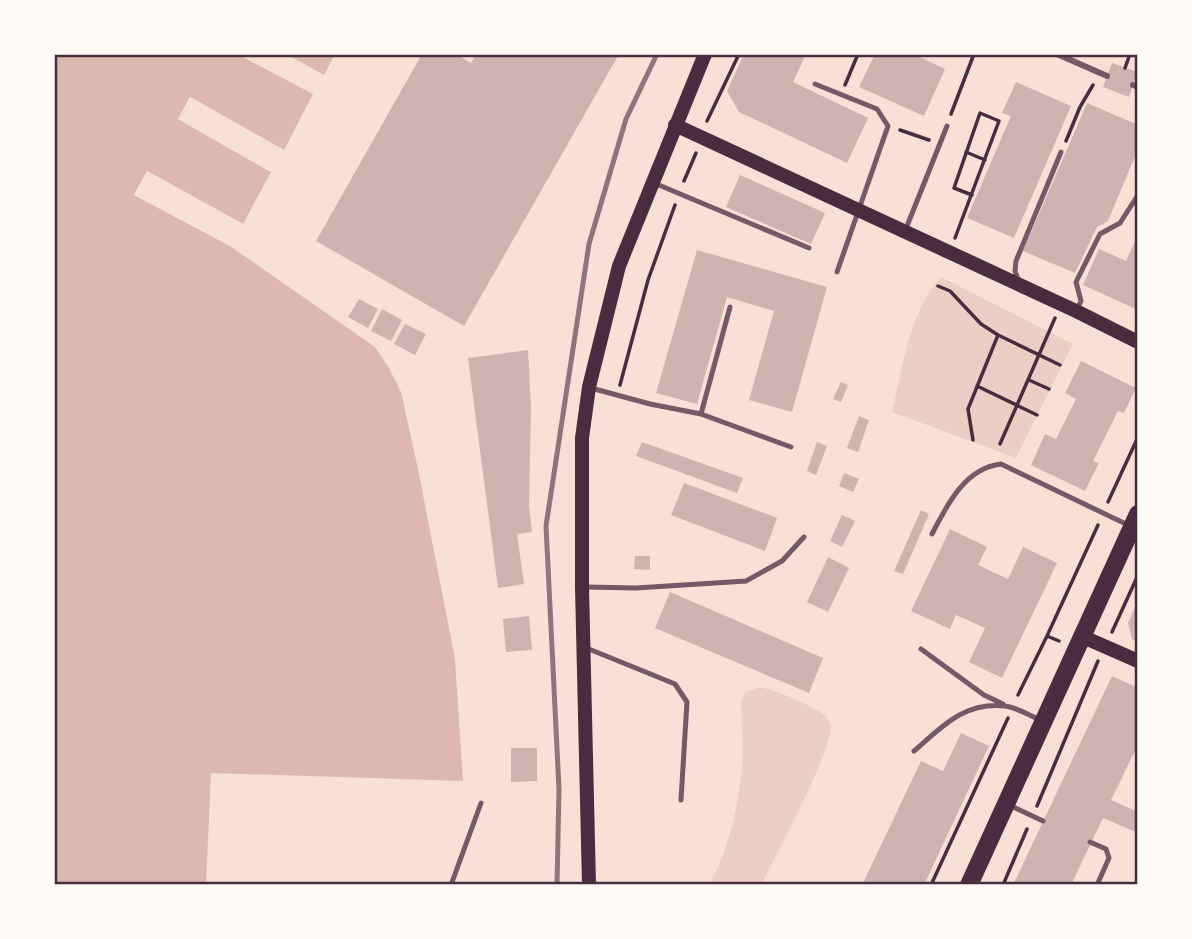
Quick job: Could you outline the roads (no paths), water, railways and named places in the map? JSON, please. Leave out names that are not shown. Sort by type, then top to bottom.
[{"type":"main road","points":[[589,885],[582,646],[582,438],[589,387],[619,265],[705,54]]},
{"type":"main road","points":[[675,125],[1062,304],[1138,342]]},
{"type":"main road","points":[[970,885],[1135,520]]},
{"type":"main road","points":[[1079,643],[1102,653],[1138,661]]},
{"type":"street","points":[[1057,54],[1105,75]]},
{"type":"lane","points":[[815,84],[877,108],[888,126],[836,272]]},
{"type":"lane","points":[[905,231],[947,126]]},
{"type":"lane","points":[[1020,285],[1015,271],[1016,261],[1061,152]]},
{"type":"lane","points":[[652,183],[809,248]]},
{"type":"lane","points":[[1076,311],[1082,301],[1076,282],[1100,234],[1120,223],[1138,195]]},
{"type":"lane","points":[[701,414],[730,307]]},
{"type":"lane","points":[[589,387],[701,414],[791,447]]},
{"type":"lane","points":[[932,534],[951,498],[987,466],[1001,464],[1103,513],[1135,520]]},
{"type":"lane","points":[[582,587],[636,588],[746,582],[782,561],[804,537]]},
{"type":"lane","points":[[582,646],[675,684],[687,702],[681,800]]},
{"type":"lane","points":[[921,649],[984,695],[1044,722]]},
{"type":"lane","points":[[914,751],[955,715],[975,708],[1009,707]]},
{"type":"lane","points":[[451,885],[481,803]]},
{"type":"lane","points":[[1006,804],[1043,821]]},
{"type":"lane","points":[[1090,842],[1106,849],[1109,858],[1097,885]]},
{"type":"railway","points":[[557,885],[559,789],[546,526],[589,244],[626,119],[657,54]]}]
